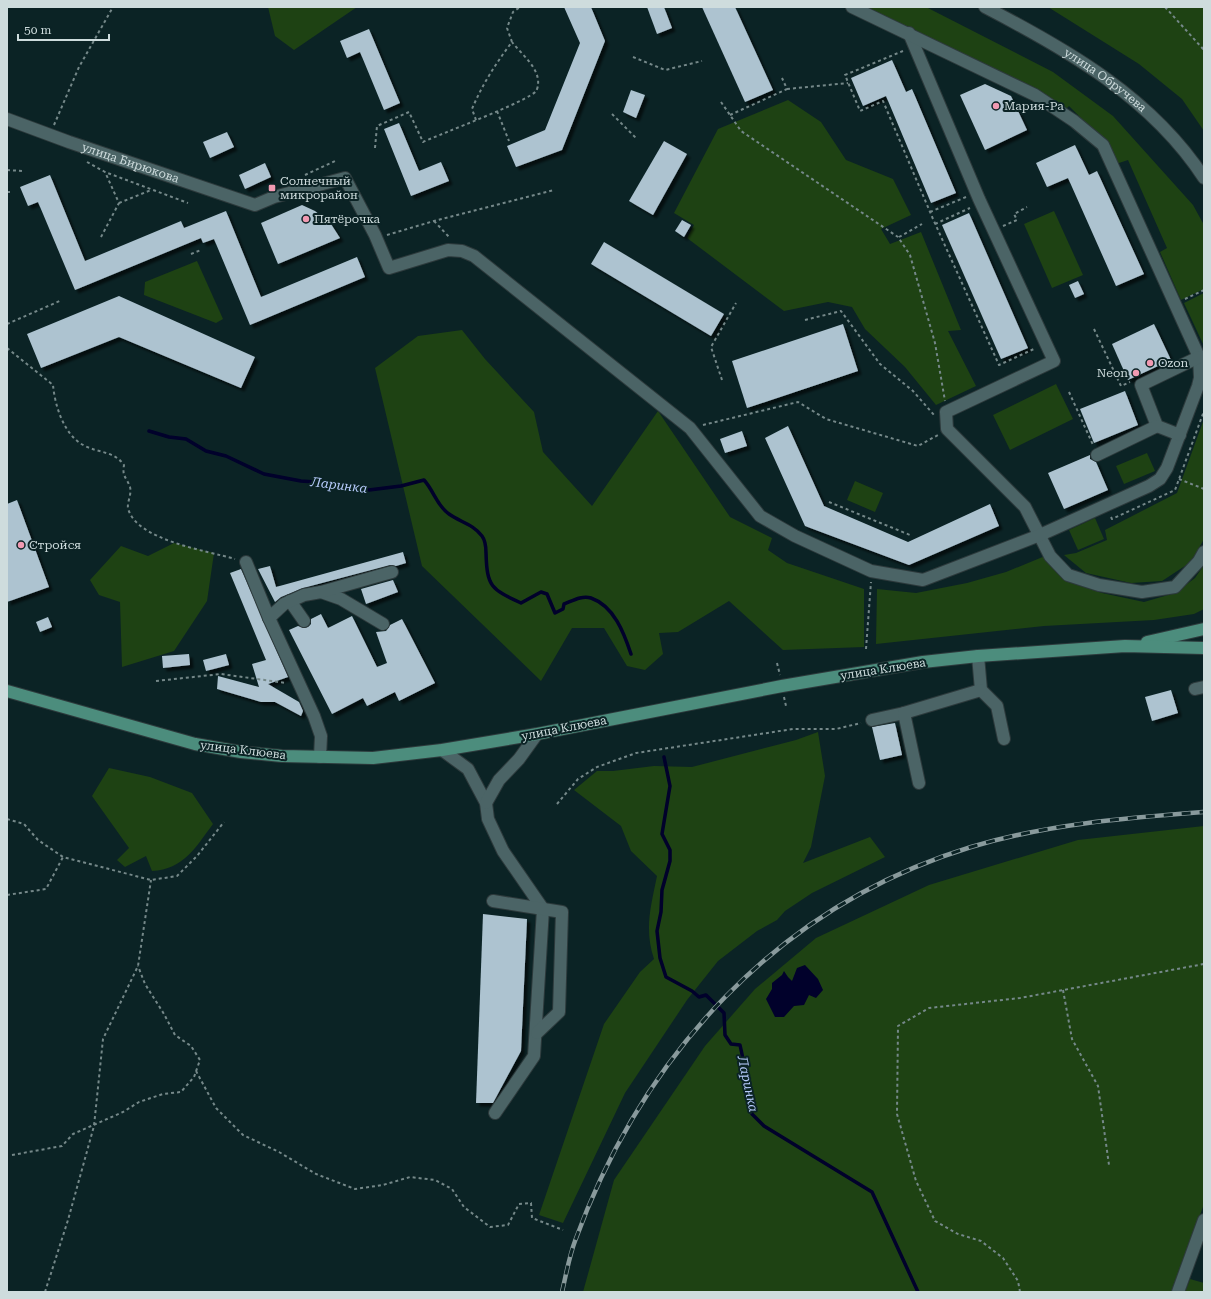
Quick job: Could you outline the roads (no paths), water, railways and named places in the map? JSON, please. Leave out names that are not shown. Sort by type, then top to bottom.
[{"type":"main road","name":"улица Клюева","points":[[1125,646],[1204,629]]},
{"type":"main road","name":"улица Клюева","points":[[7,691],[195,744],[240,752],[320,757],[373,758],[442,750],[537,734],[782,686],[923,662],[978,656],[1125,646],[1204,648]]},
{"type":"street","points":[[852,7],[909,33],[1035,96],[1074,121],[1103,145],[1199,357],[1200,378],[1198,386],[1180,435],[1160,479],[1150,486],[1040,535]]},
{"type":"street","name":"улица Обручева","points":[[985,7],[1035,33],[1086,64],[1140,104],[1194,163],[1204,178]]},
{"type":"street","points":[[909,33],[994,231],[1054,361],[946,412],[947,429],[1025,507],[1050,556],[1068,575],[1099,586],[1142,592],[1175,587],[1199,562],[1204,552]]},
{"type":"street","name":"улица Бирюкова","points":[[7,119],[52,130],[255,205],[274,197],[345,178],[377,238],[389,268],[448,250],[462,251],[474,256],[690,428],[760,516],[795,536],[871,571],[923,580],[1040,535]]},
{"type":"street","points":[[1157,426],[1141,385],[1199,357]]},
{"type":"street","points":[[1097,455],[1157,426],[1180,435]]},
{"type":"street","points":[[246,562],[320,736],[320,757]]},
{"type":"street","points":[[269,618],[284,604],[304,595],[321,592],[392,572]]},
{"type":"street","points":[[321,592],[341,599],[383,624]]},
{"type":"street","points":[[290,601],[304,621]]},
{"type":"street","points":[[978,656],[981,690],[997,706],[1004,738]]},
{"type":"street","points":[[872,720],[904,713],[981,690]]},
{"type":"street","points":[[904,713],[919,783]]},
{"type":"street","points":[[486,803],[499,780],[520,759],[537,734]]},
{"type":"street","points":[[442,750],[468,769],[486,803],[488,818],[503,851],[543,909],[537,1033],[534,1056],[494,1113]]},
{"type":"street","points":[[493,900],[562,912],[559,1012],[537,1033]]},
{"type":"street","points":[[1178,1292],[1204,1220]]},
{"type":"water","points":[[805,965],[818,979],[823,990],[816,998],[809,995],[804,1005],[794,1006],[784,1017],[775,1017],[766,999],[772,989],[772,983],[782,975],[784,971],[792,981],[797,968]]},
{"type":"waterway","name":"Ларинка","points":[[149,431],[169,437],[186,439],[206,451],[226,456],[264,474],[301,481],[345,484],[369,490],[401,486],[424,480],[438,503],[445,511],[475,529],[482,536],[486,546],[488,573],[493,586],[497,590],[521,603],[541,592],[547,594],[555,613],[563,609],[564,604],[581,598],[591,598],[606,607],[612,614],[621,629],[631,654]]},
{"type":"waterway","name":"Ларинка","points":[[664,757],[670,786],[662,834],[670,850],[670,861],[662,890],[661,912],[657,931],[660,958],[666,977],[692,991],[699,997],[706,995],[724,1013],[725,1035],[731,1044],[740,1045],[745,1068],[746,1090],[752,1114],[764,1126],[872,1192],[918,1292]]},
{"type":"railway","points":[[562,1292],[575,1241],[604,1173],[638,1109],[679,1050],[726,996],[779,948],[837,907],[901,873],[971,847],[1000,839],[1058,827],[1204,812]]},
{"type":"place","name":"Мария-Ра","points":[[996,106]]},
{"type":"place","name":"Солнечный микрорайон","points":[[272,188]]},
{"type":"place","name":"Пятёрочка","points":[[306,219]]},
{"type":"place","name":"Ozon","points":[[1150,363]]},
{"type":"place","name":"Neon","points":[[1136,373]]},
{"type":"place","name":"Стройся","points":[[21,545]]}]
